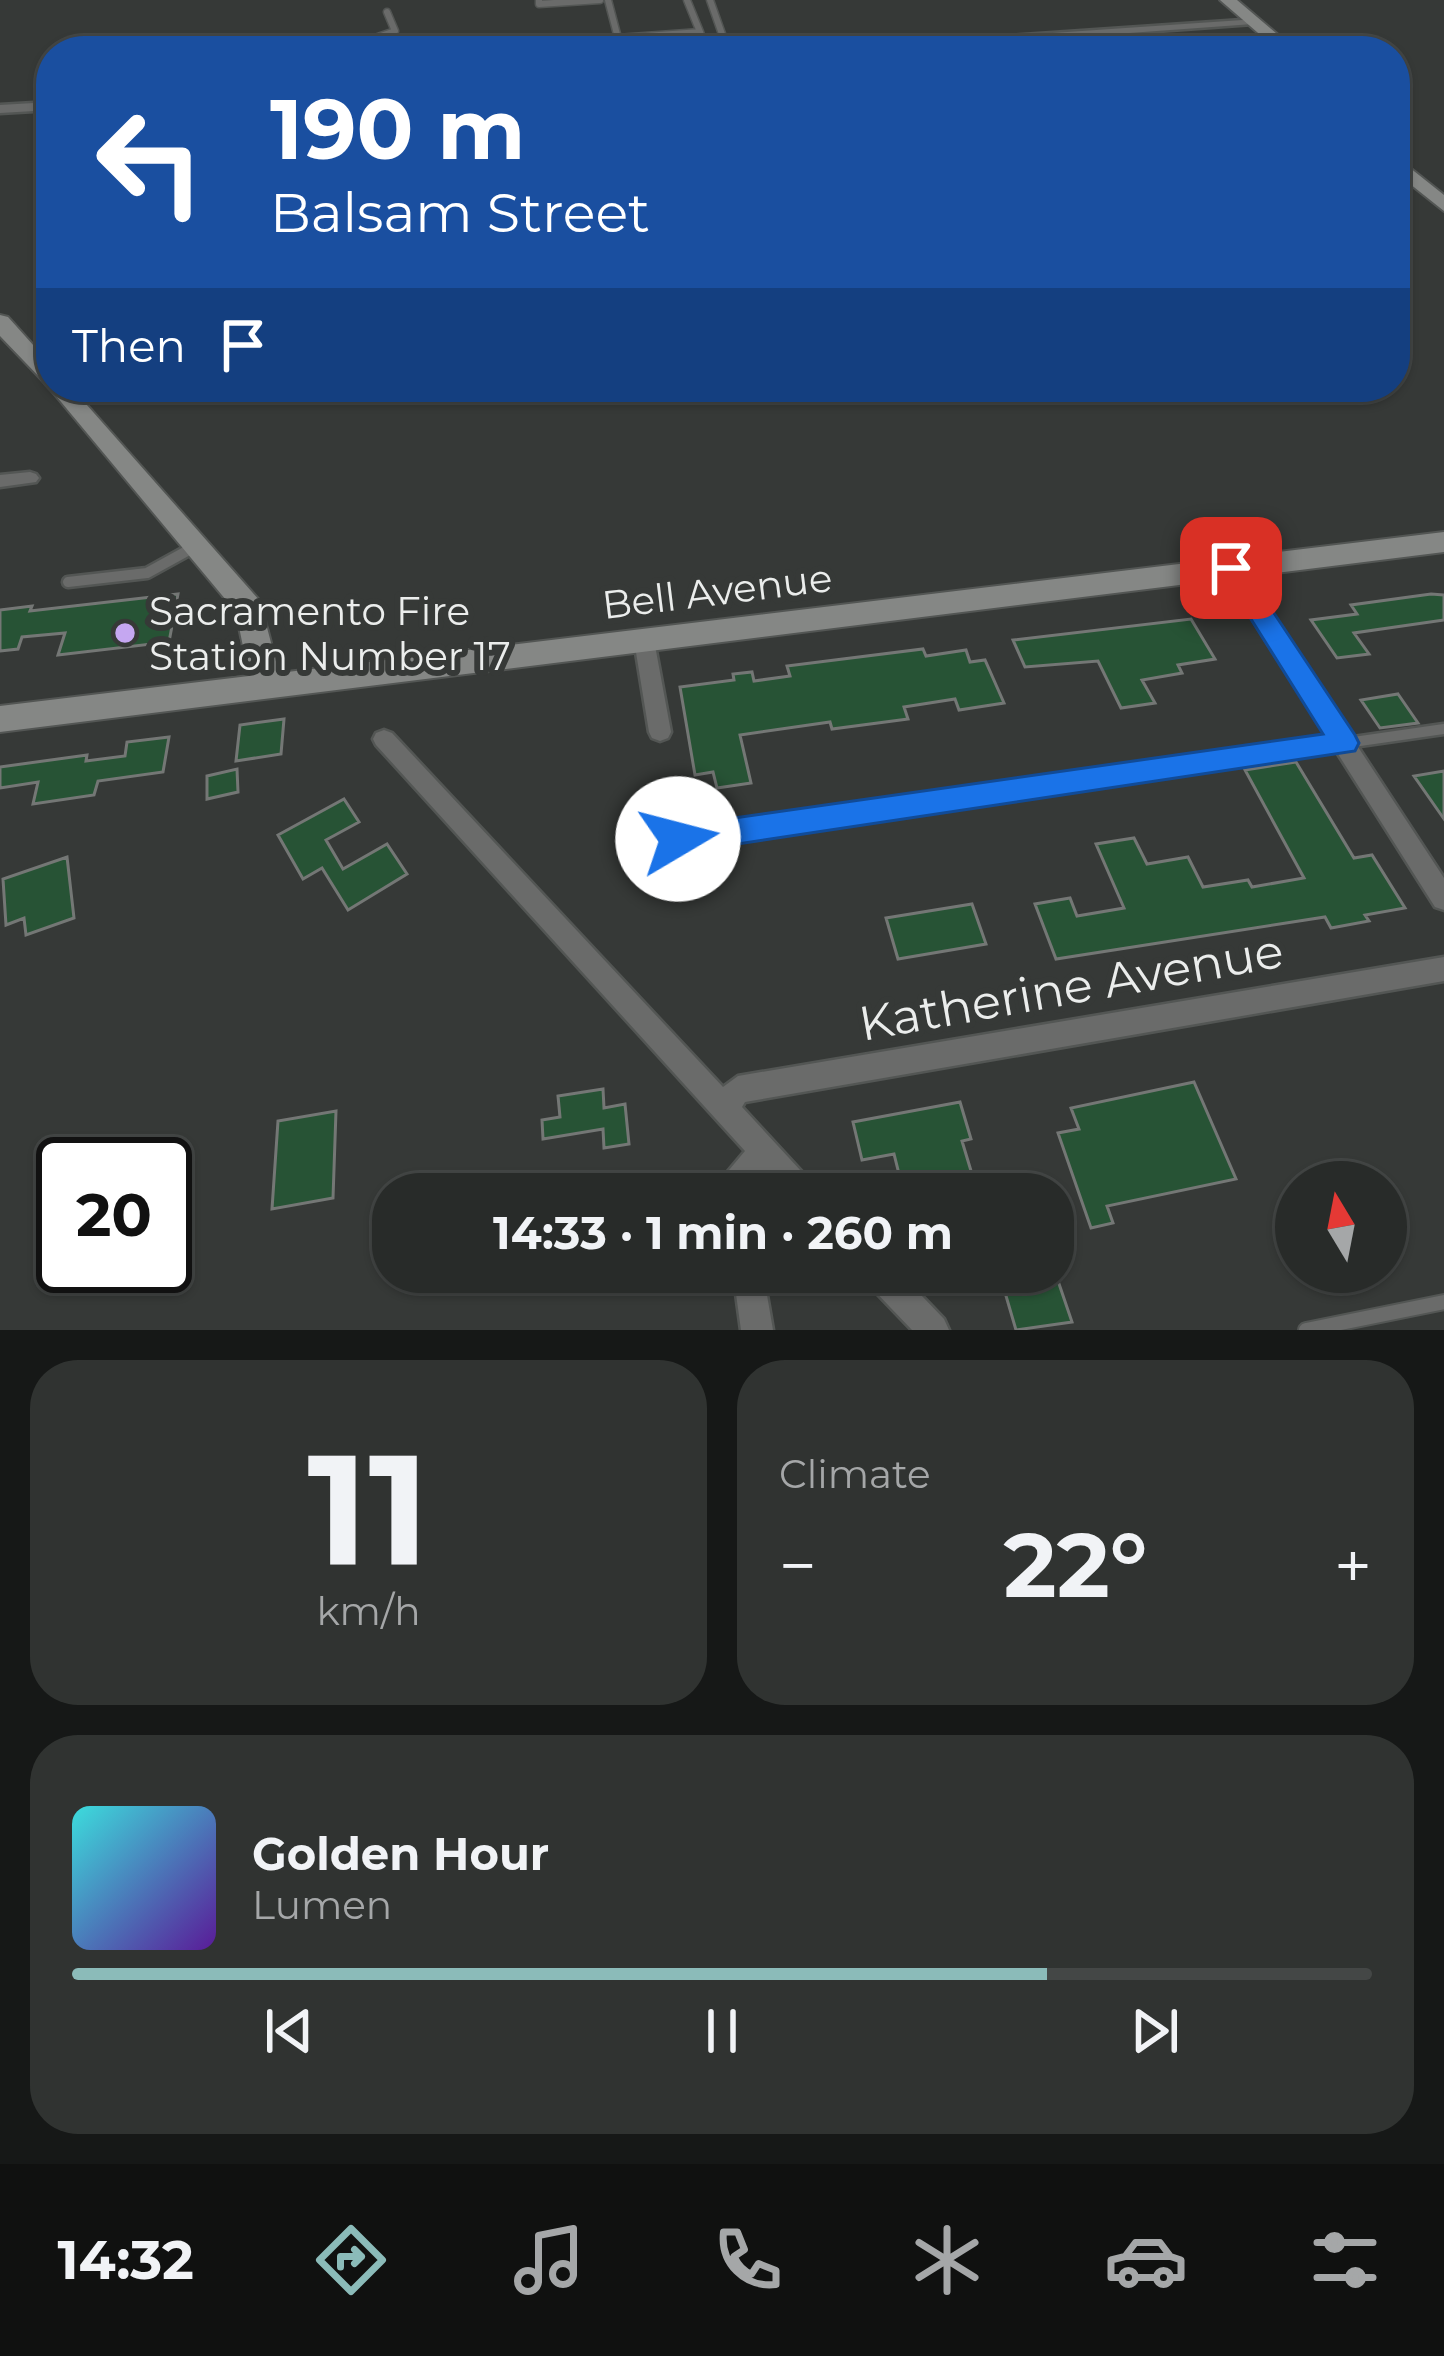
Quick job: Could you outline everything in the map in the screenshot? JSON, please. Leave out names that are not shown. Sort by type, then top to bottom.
[{"type":"main road","points":[[1212,0],[1266,36]]},
{"type":"main road","points":[[1228,0],[1257,36]]},
{"type":"main road","points":[[1410,155],[1444,184]]},
{"type":"main road","points":[[1410,175],[1444,206]]},
{"type":"main road","points":[[5,335],[36,365]]},
{"type":"main road","points":[[71,402],[250,608],[266,684]]},
{"type":"main road","name":"Bell Avenue","points":[[0,719],[1444,542]]},
{"type":"street","points":[[1038,36],[1245,21]]},
{"type":"street","points":[[0,110],[36,107]]},
{"type":"street","points":[[0,481],[30,478]]},
{"type":"street","points":[[1231,568],[1444,898]]},
{"type":"street","points":[[644,640],[660,732]]},
{"type":"street","points":[[384,740],[783,1173]]},
{"type":"street","name":"Katherine Avenue","points":[[722,1109],[738,1090],[1444,969]]},
{"type":"street","points":[[745,1173],[763,1153]]},
{"type":"street","points":[[752,1293],[758,1330]]},
{"type":"street","points":[[898,1293],[933,1330]]},
{"type":"lane","points":[[539,0],[604,0],[617,36]]},
{"type":"lane","points":[[687,0],[701,36]]},
{"type":"lane","points":[[710,0],[723,36]]},
{"type":"lane","points":[[381,36],[395,31],[387,12]]},
{"type":"lane","points":[[645,36],[700,32]]},
{"type":"lane","points":[[68,582],[147,573],[199,544]]},
{"type":"lane","points":[[678,839],[1444,729]]},
{"type":"lane","points":[[1306,1330],[1444,1302]]},
{"type":"building","points":[[178,594],[169,642],[58,655],[65,633],[22,637],[18,649],[0,651],[0,610],[32,606],[30,611]]},
{"type":"building","points":[[1444,595],[1444,620],[1354,633],[1369,654],[1337,658],[1311,620],[1357,614],[1351,605]]},
{"type":"building","points":[[1191,619],[1215,659],[1178,665],[1182,673],[1142,680],[1155,703],[1121,708],[1098,661],[1025,667],[1013,640]]},
{"type":"building","points":[[923,649],[926,656],[966,650],[970,662],[985,660],[1004,703],[959,710],[955,699],[904,707],[908,719],[832,729],[830,722],[740,735],[751,783],[717,788],[713,772],[695,775],[680,687],[734,680],[733,674],[752,672],[754,681],[790,676],[787,666]]},
{"type":"building","points":[[1398,694],[1418,723],[1380,728],[1361,700]]},
{"type":"building","points":[[284,719],[281,754],[236,761],[240,725]]},
{"type":"building","points":[[169,737],[163,772],[98,781],[94,795],[33,804],[38,782],[0,788],[0,767],[87,755],[86,761],[125,756],[127,742]]},
{"type":"building","points":[[1296,762],[1354,858],[1372,855],[1405,908],[1365,915],[1369,921],[1331,928],[1325,917],[1056,959],[1035,904],[1070,898],[1077,916],[1124,908],[1096,844],[1134,838],[1147,864],[1188,857],[1203,887],[1248,880],[1252,887],[1304,878],[1245,770]]},
{"type":"building","points":[[237,769],[238,792],[207,799],[207,776]]},
{"type":"building","points":[[1444,771],[1444,819],[1414,776]]},
{"type":"building","points":[[344,799],[359,822],[326,840],[343,869],[387,844],[407,874],[348,910],[322,868],[303,879],[278,835]]},
{"type":"building","points":[[67,857],[74,918],[26,935],[24,918],[6,925],[3,879]]},
{"type":"building","points":[[972,904],[986,944],[898,959],[886,918]]},
{"type":"building","points":[[1194,1082],[1236,1179],[1107,1206],[1113,1223],[1091,1228],[1058,1133],[1079,1129],[1071,1108]]},
{"type":"building","points":[[603,1089],[604,1108],[625,1104],[629,1144],[604,1148],[603,1129],[543,1139],[542,1120],[560,1117],[558,1096]]},
{"type":"building","points":[[960,1102],[971,1139],[962,1141],[972,1173],[899,1173],[894,1154],[862,1160],[853,1122]]},
{"type":"building","points":[[336,1111],[333,1198],[272,1209],[278,1121]]},
{"type":"building","points":[[1005,1293],[1062,1293],[1072,1322],[1016,1330]]},
{"type":"place","name":"Sacramento Fire Station Number 17","points":[[125,633]]},
{"type":"route","points":[[678,839],[1345,743],[1231,568]]}]
